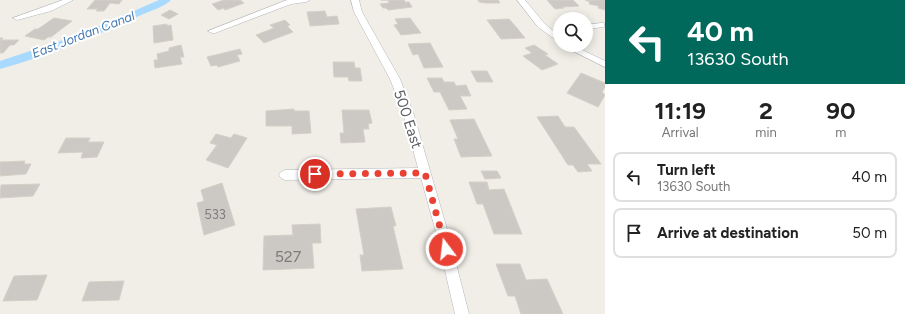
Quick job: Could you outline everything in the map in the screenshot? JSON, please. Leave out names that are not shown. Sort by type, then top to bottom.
[{"type":"street","points":[[17,18],[48,10],[69,0]]},
{"type":"street","points":[[212,31],[285,4],[306,0]]},
{"type":"street","name":"500 East","points":[[355,0],[358,12],[388,65],[400,90],[408,112],[462,314]]},
{"type":"street","points":[[521,0],[548,32],[553,36]]},
{"type":"street","points":[[593,26],[601,25]]},
{"type":"street","points":[[548,32],[553,31]]},
{"type":"street","points":[[580,52],[605,64]]},
{"type":"street","points":[[285,175],[425,173]]},
{"type":"building","points":[[95,0],[122,0],[119,4],[110,3],[104,11],[96,11],[98,9],[87,9]]},
{"type":"building","points":[[224,0],[240,0],[244,3],[225,10],[224,8],[218,10],[212,4]]},
{"type":"building","points":[[388,0],[404,0],[405,2],[409,2],[412,7],[388,10],[383,8],[380,4],[389,3]]},
{"type":"building","points":[[478,0],[498,0],[500,3],[486,3],[479,2]]},
{"type":"building","points":[[547,0],[573,0],[579,6],[555,9]]},
{"type":"building","points":[[585,0],[605,0],[605,10],[598,8],[599,6],[589,4],[590,2]]},
{"type":"building","points":[[170,10],[178,14],[169,19],[161,15]]},
{"type":"building","points":[[325,11],[327,17],[337,16],[339,24],[310,26],[307,12]]},
{"type":"building","points":[[54,18],[72,21],[51,37],[44,40],[25,36],[35,29],[38,29]]},
{"type":"building","points":[[410,18],[421,33],[401,35],[394,25],[398,24],[395,19]]},
{"type":"building","points":[[509,19],[525,38],[501,39],[487,20]]},
{"type":"building","points":[[285,20],[290,25],[287,26],[293,32],[264,43],[256,35],[274,28],[270,25]]},
{"type":"building","points":[[167,24],[167,26],[171,25],[173,40],[154,43],[153,26]]},
{"type":"building","points":[[0,38],[3,38],[1,40],[19,40],[14,45],[10,45],[3,53],[0,53]]},
{"type":"building","points":[[430,43],[443,67],[424,68],[418,54],[413,55],[408,44]]},
{"type":"building","points":[[181,45],[184,57],[180,57],[182,64],[155,68],[154,60],[158,60],[157,54],[169,51],[169,48]]},
{"type":"building","points":[[534,45],[548,54],[545,55],[558,64],[542,70],[523,56],[532,53],[525,48]]},
{"type":"building","points":[[240,49],[242,54],[237,55],[240,61],[218,67],[217,65],[211,66],[207,57]]},
{"type":"building","points":[[333,62],[354,62],[355,68],[360,68],[362,81],[349,81],[348,77],[334,77]]},
{"type":"building","points":[[471,71],[487,71],[493,82],[477,82]]},
{"type":"building","points":[[581,73],[605,83],[605,87],[602,92],[605,95],[598,107],[567,93]]},
{"type":"building","points":[[427,78],[442,78],[444,82],[454,82],[456,86],[466,85],[471,96],[460,96],[467,109],[449,110],[440,92],[434,92]]},
{"type":"building","points":[[294,109],[294,111],[309,111],[311,133],[292,134],[292,126],[266,126],[266,111]]},
{"type":"building","points":[[342,110],[369,110],[372,123],[368,124],[369,129],[363,129],[365,142],[341,143],[340,133],[344,133]]},
{"type":"building","points":[[558,116],[565,127],[574,127],[601,164],[587,164],[592,171],[578,172],[573,165],[568,165],[537,117]]},
{"type":"building","points":[[474,119],[492,156],[461,157],[454,139],[458,139],[450,120]]},
{"type":"building","points":[[216,134],[231,138],[234,134],[247,138],[228,168],[206,160],[217,145],[210,143]]},
{"type":"building","points":[[66,138],[90,138],[88,142],[104,142],[97,157],[81,158],[83,152],[58,153]]},
{"type":"building","points":[[25,161],[24,164],[31,164],[26,174],[0,176],[0,162]]},
{"type":"building","points":[[481,171],[497,171],[501,178],[485,179]]},
{"type":"building","points":[[469,182],[487,182],[489,190],[504,189],[522,234],[494,234],[483,204],[477,204]]},
{"type":"building","points":[[222,183],[235,225],[204,235],[197,203],[204,201],[201,190]]},
{"type":"building","points":[[40,184],[33,196],[0,198],[1,185]]},
{"type":"building","points":[[391,207],[396,226],[393,226],[403,269],[362,271],[360,255],[364,255],[356,209]]},
{"type":"building","points":[[320,224],[321,243],[312,243],[314,268],[263,270],[264,236],[293,235],[292,225]]},
{"type":"building","points":[[496,264],[520,264],[526,280],[547,279],[563,314],[521,314],[515,296],[508,296]]},
{"type":"building","points":[[47,275],[37,300],[3,301],[14,276]]},
{"type":"building","points":[[124,281],[119,300],[82,301],[89,282]]},
{"type":"waterway","name":"East Jordan Canal","points":[[0,65],[42,52],[84,36],[166,0]]},
{"type":"route","points":[[315,174],[425,173],[446,249]]}]
